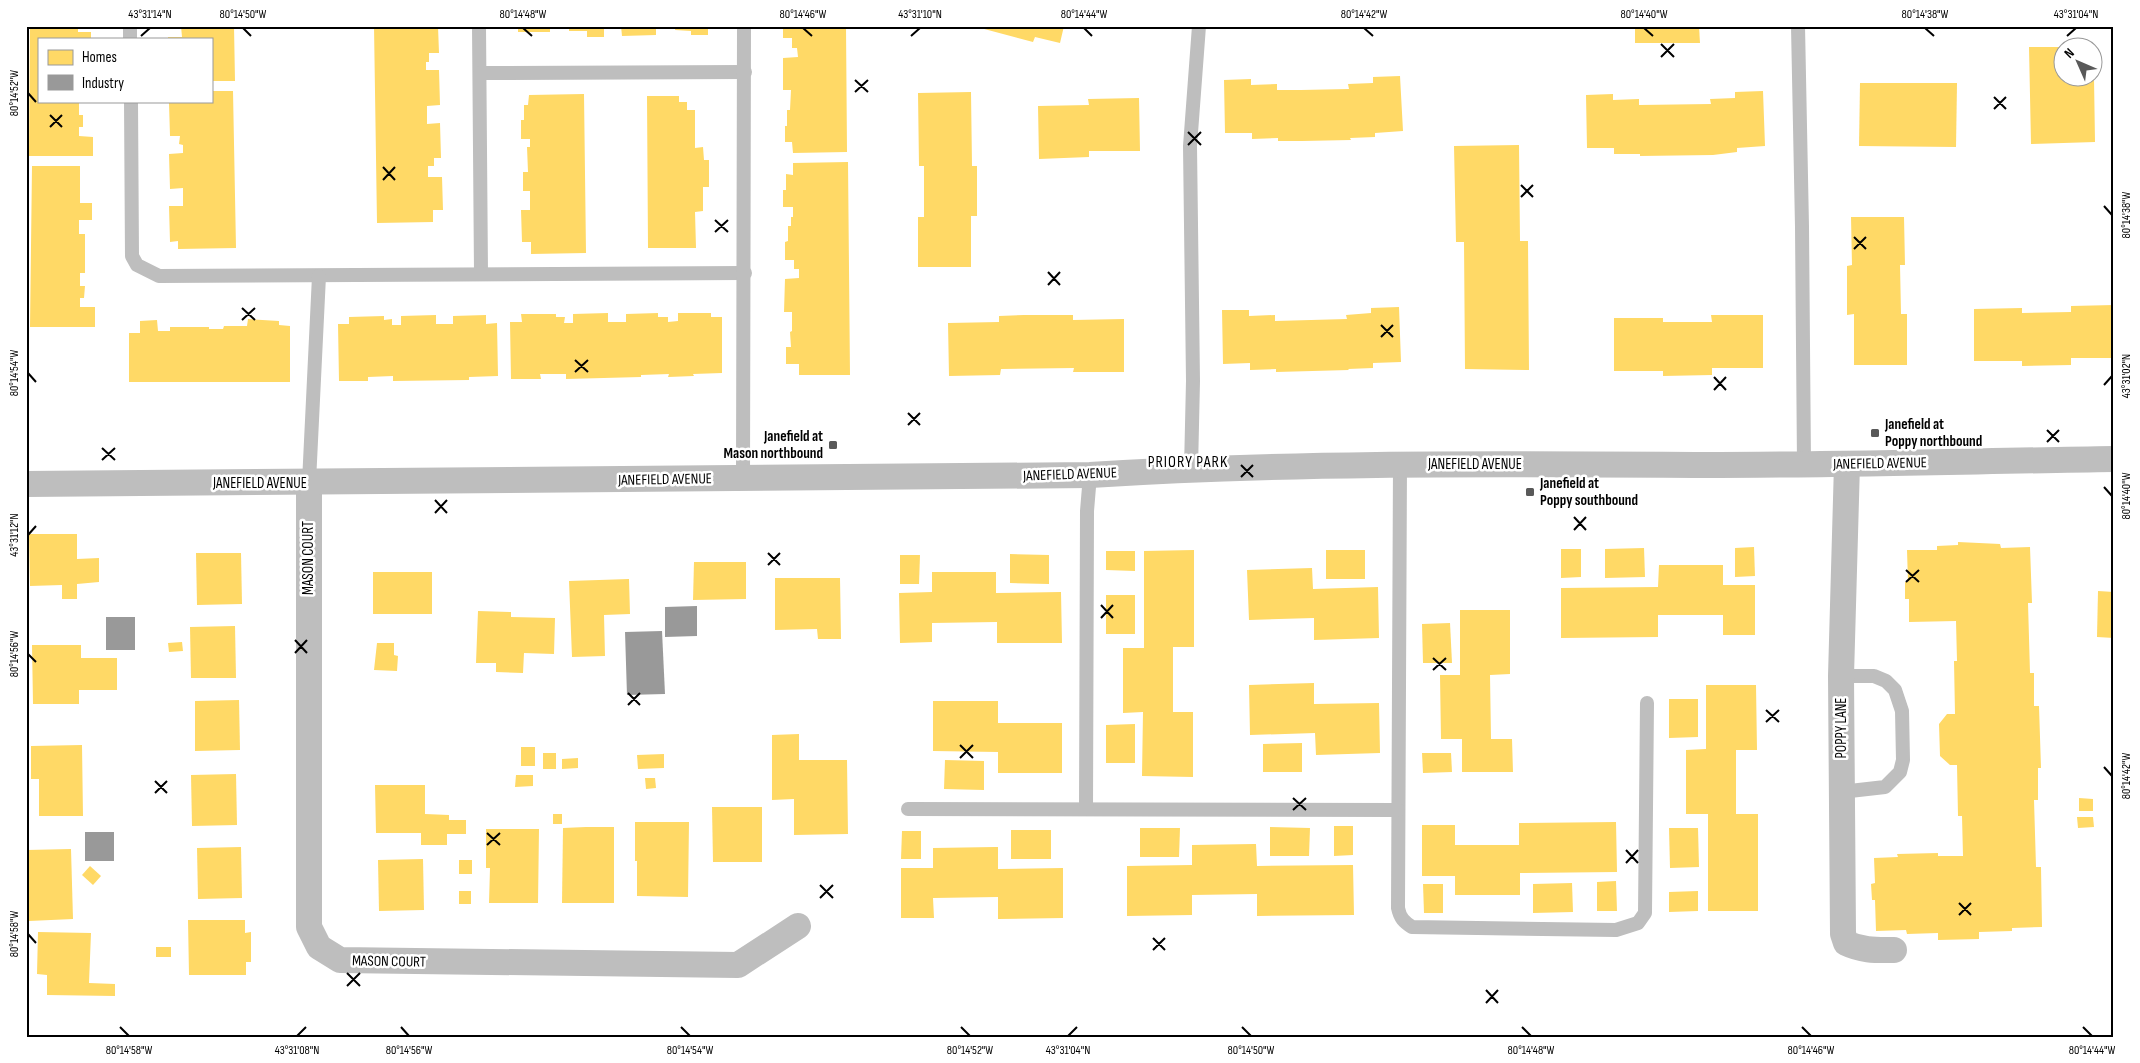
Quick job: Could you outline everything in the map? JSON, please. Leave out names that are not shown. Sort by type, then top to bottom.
[{"type":"street","name":"JANEFIELD AVENUE","points":[[26,484],[1090,475],[1191,468],[1400,464],[1847,464],[2114,459]]},
{"type":"street","name":"POPPY LANE","points":[[1847,464],[1841,676],[1842,934],[1846,943],[1855,947],[1866,950],[1894,950]]},
{"type":"street","name":"MASON COURT","points":[[309,482],[309,927],[319,946],[340,960],[738,965],[798,926]]},
{"type":"lane","points":[[479,26],[481,273]]},
{"type":"lane","points":[[744,26],[744,478]]},
{"type":"lane","points":[[1191,468],[1190,146],[1199,26]]},
{"type":"lane","points":[[1798,26],[1804,464]]},
{"type":"lane","points":[[480,73],[745,72]]},
{"type":"lane","points":[[131,102],[132,256],[137,265],[159,276],[745,273]]},
{"type":"lane","points":[[309,482],[319,276]]},
{"type":"lane","points":[[1400,464],[1398,908],[1400,916],[1412,928],[1616,930],[1627,928],[1638,922],[1645,913],[1647,703]]},
{"type":"lane","points":[[1086,810],[1087,511],[1090,475]]},
{"type":"lane","points":[[1841,676],[1874,676],[1886,681],[1896,690],[1902,711],[1903,760],[1900,772],[1885,787],[1875,790],[1841,792]]},
{"type":"lane","points":[[908,809],[1398,810]]},
{"type":"building: Homes","points":[[30,26],[78,26],[78,32],[91,32],[91,38],[38,38],[38,102],[79,102],[79,115],[83,115],[83,127],[79,127],[79,136],[93,137],[93,156],[29,156]]},
{"type":"building: Homes","points":[[181,26],[234,26],[235,81],[212,81],[212,38],[168,38],[182,37]]},
{"type":"building: Homes","points":[[374,26],[438,26],[439,53],[429,53],[429,62],[426,62],[426,70],[439,70],[440,105],[427,106],[427,124],[440,123],[441,158],[434,158],[434,166],[428,166],[428,177],[442,177],[443,210],[433,210],[433,222],[377,223]]},
{"type":"building: Homes","points":[[507,26],[550,26],[550,32],[518,32],[518,28],[507,28]]},
{"type":"building: Homes","points":[[569,26],[604,26],[604,37],[587,37],[587,31],[569,31]]},
{"type":"building: Homes","points":[[621,26],[656,26],[656,35],[622,36]]},
{"type":"building: Homes","points":[[676,26],[708,26],[708,35],[691,35],[691,31],[675,30]]},
{"type":"building: Homes","points":[[783,26],[846,26],[847,152],[793,153],[792,142],[785,142],[785,126],[787,126],[787,110],[790,110],[791,90],[783,90],[783,58],[798,57],[797,48],[792,48],[792,38],[783,38]]},
{"type":"building: Homes","points":[[973,26],[1064,26],[1060,43],[1035,37],[1033,42]]},
{"type":"building: Homes","points":[[1635,26],[1699,26],[1700,43],[1635,43]]},
{"type":"building: Homes","points":[[2029,47],[2052,47],[2052,88],[2094,88],[2095,142],[2031,144]]},
{"type":"building: Homes","points":[[1400,76],[1403,131],[1375,133],[1375,137],[1350,138],[1351,140],[1302,141],[1278,141],[1278,138],[1252,139],[1252,133],[1225,133],[1224,80],[1251,79],[1251,85],[1277,84],[1277,90],[1349,89],[1348,84],[1373,83],[1373,77]]},
{"type":"building: Homes","points":[[1860,83],[1957,83],[1956,147],[1859,146]]},
{"type":"building: Homes","points":[[212,91],[233,91],[236,248],[178,249],[178,241],[170,242],[169,206],[183,206],[183,188],[170,189],[169,154],[183,153],[183,145],[179,144],[180,136],[170,136],[169,103],[212,102]]},
{"type":"building: Homes","points":[[1763,91],[1765,146],[1737,148],[1737,152],[1713,155],[1640,156],[1640,154],[1614,154],[1614,148],[1587,148],[1586,95],[1613,94],[1613,100],[1639,99],[1639,105],[1711,104],[1710,99],[1735,98],[1735,92]]},
{"type":"building: Homes","points":[[971,92],[972,166],[977,166],[977,216],[971,216],[971,267],[918,267],[918,217],[924,217],[924,166],[919,166],[918,93]]},
{"type":"building: Homes","points":[[584,94],[586,253],[531,254],[531,242],[522,242],[521,210],[530,210],[530,191],[523,191],[523,172],[528,172],[527,147],[530,147],[530,139],[521,139],[521,120],[524,120],[524,105],[528,105],[529,95]]},
{"type":"building: Homes","points":[[647,96],[679,96],[679,102],[687,102],[687,110],[695,110],[695,148],[703,147],[704,160],[709,160],[709,187],[703,187],[703,211],[695,212],[696,248],[648,248]]},
{"type":"building: Homes","points":[[1139,98],[1140,151],[1089,151],[1089,157],[1039,159],[1038,106],[1089,105],[1088,99]]},
{"type":"building: Homes","points":[[1519,145],[1520,241],[1528,241],[1529,370],[1465,369],[1464,242],[1456,242],[1454,146]]},
{"type":"building: Homes","points":[[848,162],[850,375],[799,375],[799,364],[786,364],[786,347],[791,347],[792,312],[784,312],[785,279],[799,278],[799,269],[794,269],[794,260],[785,260],[785,242],[788,241],[788,226],[791,226],[791,217],[793,217],[793,207],[783,207],[783,190],[786,190],[786,174],[793,175],[793,163]]},
{"type":"building: Homes","points":[[32,166],[80,166],[80,203],[92,203],[92,220],[79,220],[79,234],[85,234],[85,273],[80,273],[80,286],[85,286],[84,298],[80,298],[80,307],[95,307],[95,327],[30,327]]},
{"type":"building: Homes","points":[[1851,217],[1904,217],[1905,265],[1900,265],[1901,314],[1907,314],[1907,365],[1854,365],[1854,314],[1847,315],[1847,266],[1852,265]]},
{"type":"building: Homes","points":[[2114,305],[2114,358],[2071,358],[2071,365],[2022,366],[2022,361],[1974,361],[1974,309],[2022,308],[2022,313],[2071,312],[2071,306]]},
{"type":"building: Homes","points":[[1399,307],[1401,362],[1373,363],[1373,368],[1349,370],[1276,372],[1276,369],[1250,370],[1250,363],[1223,364],[1222,310],[1249,310],[1249,316],[1275,315],[1275,321],[1347,319],[1346,315],[1371,313],[1371,308]]},
{"type":"building: Homes","points":[[608,313],[608,322],[626,322],[626,314],[658,313],[658,317],[668,317],[668,322],[678,321],[678,313],[711,313],[711,317],[722,317],[722,373],[668,377],[669,374],[641,375],[641,377],[566,379],[566,374],[540,374],[541,379],[511,379],[510,322],[522,322],[521,314],[556,314],[556,317],[565,317],[564,323],[573,323],[573,314]]},
{"type":"building: Homes","points":[[436,315],[436,324],[453,324],[453,316],[486,315],[486,324],[497,323],[498,376],[469,377],[469,380],[393,381],[393,376],[368,377],[368,381],[339,381],[338,324],[349,324],[349,317],[384,316],[384,320],[392,319],[392,325],[401,325],[401,316]]},
{"type":"building: Homes","points":[[1073,315],[1073,320],[1124,319],[1124,372],[1073,372],[1074,368],[1001,369],[1000,375],[949,376],[948,323],[999,322],[999,316]]},
{"type":"building: Homes","points":[[1711,315],[1763,315],[1763,368],[1712,368],[1712,375],[1663,376],[1663,371],[1614,371],[1614,318],[1663,318],[1663,322],[1712,322]]},
{"type":"building: Homes","points":[[248,319],[279,321],[279,325],[290,326],[290,382],[129,382],[129,333],[140,333],[140,321],[157,320],[158,331],[170,331],[170,327],[223,329],[224,326],[247,326]]},
{"type":"building: Homes","points":[[29,534],[77,534],[77,559],[99,558],[99,582],[77,584],[77,599],[62,599],[62,585],[30,586]]},
{"type":"building: Homes","points":[[1958,542],[2000,544],[2001,548],[2030,547],[2032,603],[2028,603],[2030,673],[2034,673],[2034,706],[2039,706],[2041,768],[2038,768],[2038,800],[2034,800],[2036,867],[2041,867],[2042,927],[2012,928],[2012,931],[1979,932],[1979,939],[1938,940],[1938,933],[1907,934],[1906,930],[1876,931],[1875,900],[1872,900],[1871,884],[1875,883],[1874,858],[1898,857],[1897,854],[1938,853],[1938,856],[1963,856],[1962,816],[1958,816],[1957,765],[1950,765],[1940,756],[1939,724],[1947,714],[1955,714],[1954,661],[1957,661],[1956,621],[1909,622],[1909,599],[1905,599],[1905,582],[1908,582],[1907,550],[1937,550],[1937,546],[1958,545]]},
{"type":"building: Homes","points":[[1754,547],[1755,576],[1735,577],[1735,548]]},
{"type":"building: Homes","points":[[1644,548],[1645,577],[1605,578],[1605,549]]},
{"type":"building: Homes","points":[[1561,549],[1581,549],[1581,577],[1561,578]]},
{"type":"building: Homes","points":[[1194,550],[1194,647],[1173,647],[1173,712],[1193,712],[1193,777],[1142,776],[1143,712],[1123,713],[1123,648],[1144,648],[1144,551]]},
{"type":"building: Homes","points":[[1326,550],[1365,550],[1365,579],[1326,579]]},
{"type":"building: Homes","points":[[1106,551],[1135,551],[1135,571],[1106,570]]},
{"type":"building: Homes","points":[[196,553],[241,553],[242,604],[197,605]]},
{"type":"building: Homes","points":[[1010,554],[1049,555],[1049,584],[1010,583]]},
{"type":"building: Homes","points":[[900,555],[920,555],[919,584],[900,584]]},
{"type":"building: Homes","points":[[694,562],[746,562],[746,599],[693,600]]},
{"type":"building: Homes","points":[[1659,565],[1723,565],[1723,585],[1755,585],[1755,635],[1723,635],[1723,615],[1658,615],[1658,637],[1561,638],[1561,588],[1658,587]]},
{"type":"building: Homes","points":[[1312,568],[1313,589],[1378,587],[1379,638],[1314,640],[1314,618],[1249,620],[1247,570]]},
{"type":"building: Homes","points":[[373,572],[432,572],[432,614],[373,614]]},
{"type":"building: Homes","points":[[932,572],[996,572],[996,593],[1061,592],[1062,643],[997,643],[997,622],[932,623],[932,642],[900,643],[899,593],[932,592]]},
{"type":"building: Homes","points":[[775,578],[840,578],[841,639],[818,639],[817,629],[775,630]]},
{"type":"building: Homes","points":[[629,579],[630,614],[604,615],[605,656],[572,657],[569,581]]},
{"type":"building: Homes","points":[[2098,591],[2114,592],[2114,638],[2097,637]]},
{"type":"building: Homes","points":[[1106,595],[1135,595],[1135,634],[1106,634]]},
{"type":"building: Homes","points":[[1460,610],[1510,610],[1510,674],[1490,675],[1491,739],[1512,739],[1513,772],[1462,772],[1462,739],[1441,739],[1440,675],[1460,675]]},
{"type":"building: Homes","points":[[478,611],[511,612],[511,617],[555,618],[554,654],[524,653],[523,673],[496,672],[496,663],[476,663]]},
{"type":"building: Homes","points":[[1450,623],[1452,663],[1423,663],[1422,624]]},
{"type":"building: Homes","points":[[235,626],[236,678],[191,678],[190,627]]},
{"type":"building: Homes","points":[[182,642],[183,651],[169,652],[168,643]]},
{"type":"building: Homes","points":[[377,643],[394,643],[394,655],[398,656],[397,671],[374,670]]},
{"type":"building: Homes","points":[[32,645],[81,645],[81,658],[117,658],[117,690],[79,690],[79,704],[33,704]]},
{"type":"building: Homes","points":[[1314,683],[1314,704],[1379,703],[1380,753],[1316,755],[1315,733],[1250,735],[1249,685]]},
{"type":"building: Homes","points":[[1706,685],[1756,685],[1757,750],[1736,750],[1736,814],[1758,814],[1758,911],[1708,911],[1708,814],[1686,814],[1686,750],[1706,749]]},
{"type":"building: Homes","points":[[1669,699],[1698,699],[1698,737],[1669,738]]},
{"type":"building: Homes","points":[[239,700],[240,750],[195,751],[195,701]]},
{"type":"building: Homes","points":[[933,701],[998,701],[998,723],[1062,723],[1062,773],[998,773],[998,752],[933,751]]},
{"type":"building: Homes","points":[[1135,724],[1135,763],[1106,763],[1106,725]]},
{"type":"building: Homes","points":[[799,734],[799,760],[847,760],[848,834],[794,835],[794,799],[772,800],[772,735]]},
{"type":"building: Homes","points":[[1302,743],[1302,772],[1263,772],[1263,744]]},
{"type":"building: Homes","points":[[82,745],[83,816],[39,816],[39,779],[31,779],[31,746]]},
{"type":"building: Homes","points":[[521,747],[535,747],[535,766],[521,766]]},
{"type":"building: Homes","points":[[543,753],[556,753],[556,769],[543,769]]},
{"type":"building: Homes","points":[[1422,753],[1451,753],[1452,772],[1423,773]]},
{"type":"building: Homes","points":[[664,754],[664,768],[638,769],[637,755]]},
{"type":"building: Homes","points":[[578,758],[578,768],[562,769],[562,759]]},
{"type":"building: Homes","points":[[945,760],[984,761],[984,790],[944,789]]},
{"type":"building: Homes","points":[[236,774],[237,825],[192,826],[191,775]]},
{"type":"building: Homes","points":[[516,775],[533,775],[533,786],[515,787]]},
{"type":"building: Homes","points":[[645,778],[655,778],[656,788],[646,789]]},
{"type":"building: Homes","points":[[375,785],[425,785],[425,814],[449,815],[449,820],[466,820],[466,834],[447,834],[447,845],[421,845],[421,833],[376,833]]},
{"type":"building: Homes","points":[[2079,798],[2093,799],[2093,811],[2079,811]]},
{"type":"building: Homes","points":[[712,807],[762,807],[762,862],[713,862]]},
{"type":"building: Homes","points":[[553,814],[562,814],[562,824],[553,824]]},
{"type":"building: Homes","points":[[2077,817],[2093,817],[2094,827],[2078,828]]},
{"type":"building: Homes","points":[[635,822],[689,822],[688,897],[637,896]]},
{"type":"building: Homes","points":[[1616,822],[1617,872],[1520,873],[1520,895],[1455,895],[1455,876],[1422,876],[1422,825],[1455,825],[1455,845],[1519,845],[1519,823]]},
{"type":"building: Homes","points":[[1334,826],[1353,826],[1353,855],[1334,856]]},
{"type":"building: Homes","points":[[614,827],[614,903],[562,903],[563,828]]},
{"type":"building: Homes","points":[[1270,827],[1310,828],[1309,856],[1270,856]]},
{"type":"building: Homes","points":[[1140,828],[1180,828],[1179,857],[1140,857]]},
{"type":"building: Homes","points":[[1669,828],[1698,828],[1699,867],[1670,868]]},
{"type":"building: Homes","points":[[486,829],[539,829],[538,903],[489,903],[490,868],[486,868]]},
{"type":"building: Homes","points":[[1011,830],[1051,830],[1051,859],[1011,859]]},
{"type":"building: Homes","points":[[902,831],[921,831],[921,859],[901,859]]},
{"type":"building: Homes","points":[[1256,844],[1257,866],[1353,865],[1354,915],[1257,916],[1257,894],[1192,895],[1192,915],[1127,916],[1127,866],[1192,865],[1192,845]]},
{"type":"building: Homes","points":[[241,847],[242,898],[198,899],[197,848]]},
{"type":"building: Homes","points":[[998,847],[998,869],[1063,868],[1063,918],[998,919],[998,897],[933,898],[934,918],[901,918],[901,868],[933,868],[933,848]]},
{"type":"building: Homes","points":[[71,849],[73,919],[29,921],[27,850]]},
{"type":"building: Homes","points":[[423,859],[424,910],[379,911],[378,860]]},
{"type":"building: Homes","points":[[459,860],[472,860],[472,874],[459,874]]},
{"type":"building: Homes","points":[[90,866],[101,876],[93,885],[82,875]]},
{"type":"building: Homes","points":[[1616,881],[1617,911],[1597,911],[1597,882]]},
{"type":"building: Homes","points":[[1572,883],[1573,912],[1533,913],[1533,884]]},
{"type":"building: Homes","points":[[1423,884],[1443,884],[1443,913],[1424,913]]},
{"type":"building: Homes","points":[[459,891],[471,891],[471,904],[459,904]]},
{"type":"building: Homes","points":[[1698,891],[1698,911],[1669,912],[1669,892]]},
{"type":"building: Homes","points":[[188,920],[245,920],[245,933],[251,932],[251,962],[246,962],[246,975],[189,975]]},
{"type":"building: Homes","points":[[38,932],[91,933],[89,983],[115,984],[115,996],[47,995],[47,975],[37,974]]},
{"type":"building: Homes","points":[[156,947],[171,947],[171,957],[156,957]]},
{"type":"building: Industry","points":[[697,606],[697,636],[665,637],[665,607]]},
{"type":"building: Industry","points":[[106,617],[135,617],[135,650],[106,650]]},
{"type":"building: Industry","points":[[662,631],[665,694],[627,695],[625,632]]},
{"type":"building: Industry","points":[[85,832],[114,832],[114,861],[85,861]]},
{"type":"place","name":"Janefield at Poppy northbound","points":[[1875,433]]},
{"type":"place","name":"Janefield at Mason northbound","points":[[833,445]]},
{"type":"place","name":"Janefield at Poppy southbound","points":[[1530,492]]},
{"type":"district","name":"PRIORY PARK","points":[[1188,461]]}]
